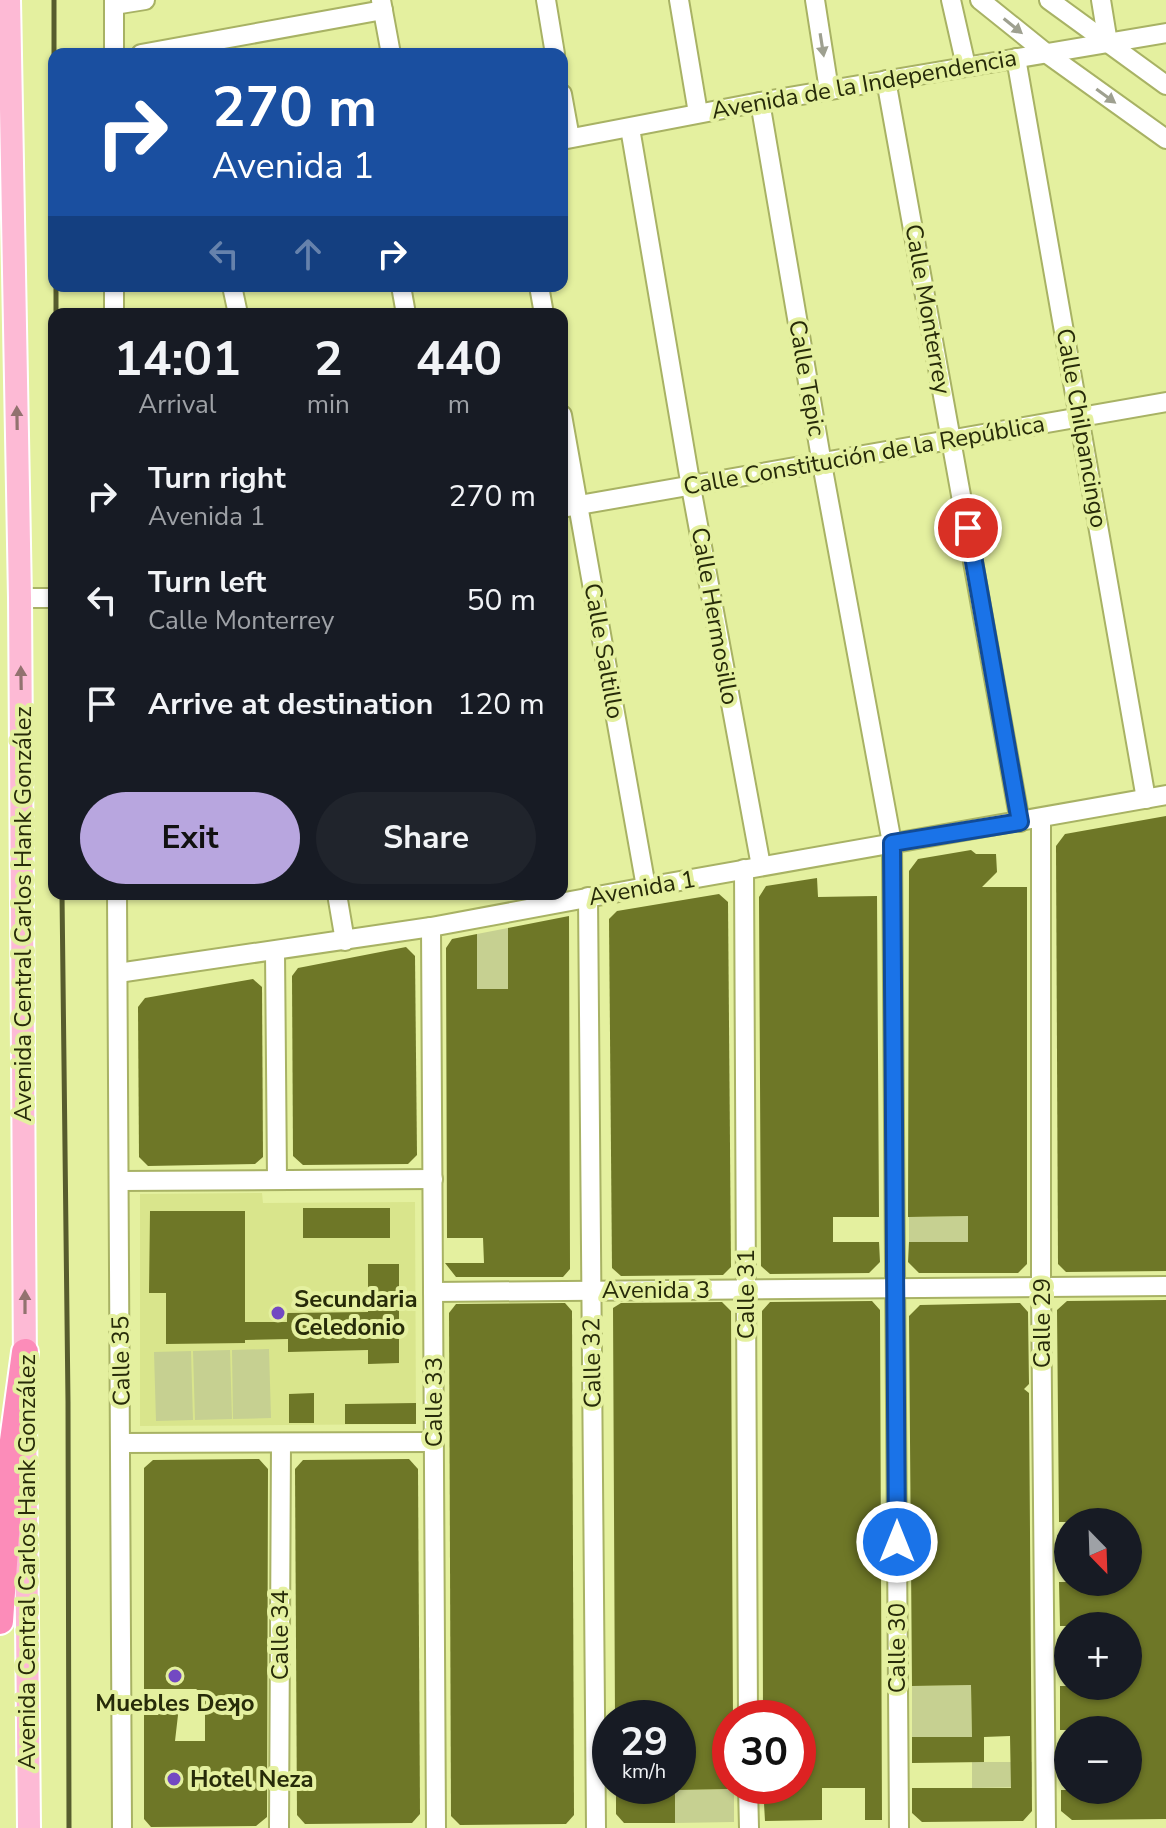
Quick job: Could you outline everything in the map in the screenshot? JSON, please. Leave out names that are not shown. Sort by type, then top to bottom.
[{"type":"highway","points":[[0,1621],[12,1448],[25,1352]]},
{"type":"main road","name":"Avenida Central Carlos Hank González","points":[[9,0],[20,598],[29,1828]]},
{"type":"street","points":[[114,48],[114,3],[145,0]]},
{"type":"street","points":[[546,0],[554,48]]},
{"type":"street","points":[[679,0],[698,113]]},
{"type":"street","points":[[815,0],[829,90]]},
{"type":"street","points":[[951,0],[966,66]]},
{"type":"street","points":[[980,0],[1046,53],[1166,139]]},
{"type":"street","points":[[1049,0],[1166,85]]},
{"type":"street","points":[[1101,0],[1108,43]]},
{"type":"street","points":[[171,48],[382,5],[390,48]]},
{"type":"street","name":"Avenida de la Independencia","points":[[568,139],[760,102],[1166,33]]},
{"type":"street","name":"Calle Chilpancingo","points":[[1016,58],[1146,799]]},
{"type":"street","name":"Calle Monterrey","points":[[886,80],[1020,822]]},
{"type":"street","name":"Calle Tepic","points":[[760,102],[822,464],[892,843]]},
{"type":"street","name":"Calle Hermosillo","points":[[630,128],[752,868]]},
{"type":"street","name":"Calle Constitución de la República","points":[[570,506],[1166,402]]},
{"type":"street","name":"Calle Saltillo","points":[[568,483],[646,887]]},
{"type":"street","points":[[20,598],[48,598]]},
{"type":"street","name":"Avenida 1","points":[[568,899],[1166,795]]},
{"type":"street","name":"Calle 29","points":[[1041,818],[1046,1828]]},
{"type":"street","name":"Calle 30","points":[[892,843],[899,1828]]},
{"type":"street","name":"Calle 31","points":[[748,1700],[746,1289],[752,868]]},
{"type":"street","name":"Calle 32","points":[[588,897],[596,1828]]},
{"type":"street","name":"Calle 35","points":[[117,900],[122,1828]]},
{"type":"street","points":[[338,900],[345,941]]},
{"type":"street","name":"Avenida 1","points":[[118,973],[431,927],[510,903],[549,900]]},
{"type":"street","name":"Calle 33","points":[[431,927],[436,1828]]},
{"type":"street","points":[[275,952],[277,1179]]},
{"type":"street","points":[[119,1181],[433,1179]]},
{"type":"street","name":"Avenida 3","points":[[433,1292],[1166,1286]]},
{"type":"street","points":[[122,1443],[434,1442]]},
{"type":"street","name":"Calle 34","points":[[279,1828],[281,1443]]},
{"type":"street","points":[[748,1804],[749,1828]]},
{"type":"shaded area","points":[[508,928],[508,989],[477,989],[477,934]]},
{"type":"shaded area","name":"Secundaria Celedonio","points":[[262,1193],[263,1203],[415,1202],[416,1424],[140,1426],[140,1194]]},
{"type":"shaded area","points":[[968,1216],[968,1242],[909,1242],[909,1217]]},
{"type":"shaded area","points":[[269,1349],[271,1418],[233,1419],[232,1350]]},
{"type":"shaded area","points":[[230,1350],[232,1419],[195,1420],[193,1351]]},
{"type":"shaded area","points":[[191,1351],[193,1420],[156,1421],[154,1352]]},
{"type":"shaded area","points":[[971,1685],[972,1737],[912,1737],[912,1686]]},
{"type":"shaded area","points":[[972,1762],[1032,1762],[1032,1787],[972,1788]]},
{"type":"shaded area","points":[[712,1789],[712,1804],[734,1804],[734,1822],[675,1823],[675,1804],[696,1804],[696,1790]]},
{"type":"building","points":[[1166,816],[1166,1271],[1066,1272],[1058,1264],[1056,846],[1065,834]]},
{"type":"building","points":[[971,850],[976,854],[996,854],[997,872],[982,887],[1027,887],[1027,1264],[1018,1273],[919,1273],[908,1262],[909,1242],[968,1242],[968,1216],[908,1217],[909,871],[918,859]]},
{"type":"building","points":[[817,878],[818,897],[877,896],[879,1217],[833,1217],[833,1242],[879,1242],[880,1262],[869,1273],[770,1274],[761,1266],[759,897],[766,886]]},
{"type":"building","points":[[719,894],[728,902],[731,1267],[723,1275],[621,1276],[612,1268],[609,919],[617,911]]},
{"type":"building","points":[[569,916],[570,1269],[563,1277],[456,1277],[445,1263],[484,1263],[483,1238],[447,1238],[446,948],[452,939],[477,934],[477,989],[508,989],[508,928]]},
{"type":"building","points":[[406,947],[415,956],[417,1155],[408,1164],[303,1165],[293,1156],[292,976],[298,968]]},
{"type":"building","points":[[253,979],[262,987],[263,1157],[255,1164],[148,1166],[139,1157],[138,1007],[145,998]]},
{"type":"building","points":[[303,1208],[390,1208],[390,1238],[303,1238]]},
{"type":"building","points":[[150,1211],[245,1211],[245,1322],[287,1322],[287,1313],[368,1312],[368,1264],[399,1264],[399,1363],[368,1364],[368,1350],[288,1352],[288,1339],[166,1344],[166,1293],[149,1293]]},
{"type":"building","points":[[1166,1300],[1166,1819],[1072,1820],[1061,1811],[1061,1804],[1142,1804],[1142,1716],[1060,1716],[1060,1700],[1142,1700],[1142,1612],[1060,1612],[1059,1596],[1142,1596],[1142,1508],[1059,1508],[1057,1310],[1067,1301]]},
{"type":"building","points":[[872,1301],[880,1310],[882,1820],[865,1820],[865,1788],[822,1788],[822,1820],[765,1821],[764,1804],[816,1804],[816,1700],[763,1700],[762,1311],[770,1302]]},
{"type":"building","points":[[722,1302],[731,1311],[733,1700],[712,1700],[712,1789],[696,1790],[696,1700],[615,1700],[613,1308],[621,1303]]},
{"type":"building","points":[[565,1303],[572,1311],[574,1815],[566,1824],[460,1825],[451,1816],[449,1313],[456,1304]]},
{"type":"building","points":[[1020,1303],[1028,1312],[1029,1384],[1024,1389],[1029,1393],[1032,1811],[1023,1821],[922,1822],[912,1813],[912,1788],[1011,1788],[1010,1736],[984,1737],[984,1762],[912,1763],[912,1737],[972,1737],[971,1685],[912,1686],[909,1316],[920,1305]]},
{"type":"building","points":[[314,1393],[314,1423],[289,1423],[289,1394]]},
{"type":"building","points":[[416,1403],[416,1424],[345,1424],[345,1404]]},
{"type":"building","points":[[259,1459],[268,1469],[267,1817],[256,1826],[151,1827],[144,1819],[144,1715],[158,1715],[168,1702],[178,1715],[175,1741],[205,1741],[205,1695],[196,1689],[144,1689],[144,1468],[153,1460]]},
{"type":"building","points":[[409,1459],[418,1469],[420,1814],[412,1823],[305,1824],[297,1815],[295,1469],[303,1460]]},
{"type":"building","points":[[616,1804],[675,1804],[675,1823],[624,1823],[616,1814]]},
{"type":"railway","points":[[54,0],[54,48]]},
{"type":"railway","points":[[56,292],[56,308]]},
{"type":"railway","points":[[62,900],[69,1828]]},
{"type":"place","name":"Secundaria Celedonio","points":[[278,1313]]},
{"type":"place","name":"Muebles Deʞo","points":[[175,1676]]},
{"type":"place","name":"Hotel Neza","points":[[174,1779]]},
{"type":"route","points":[[897,1542],[892,843],[1020,822],[968,528]]}]
